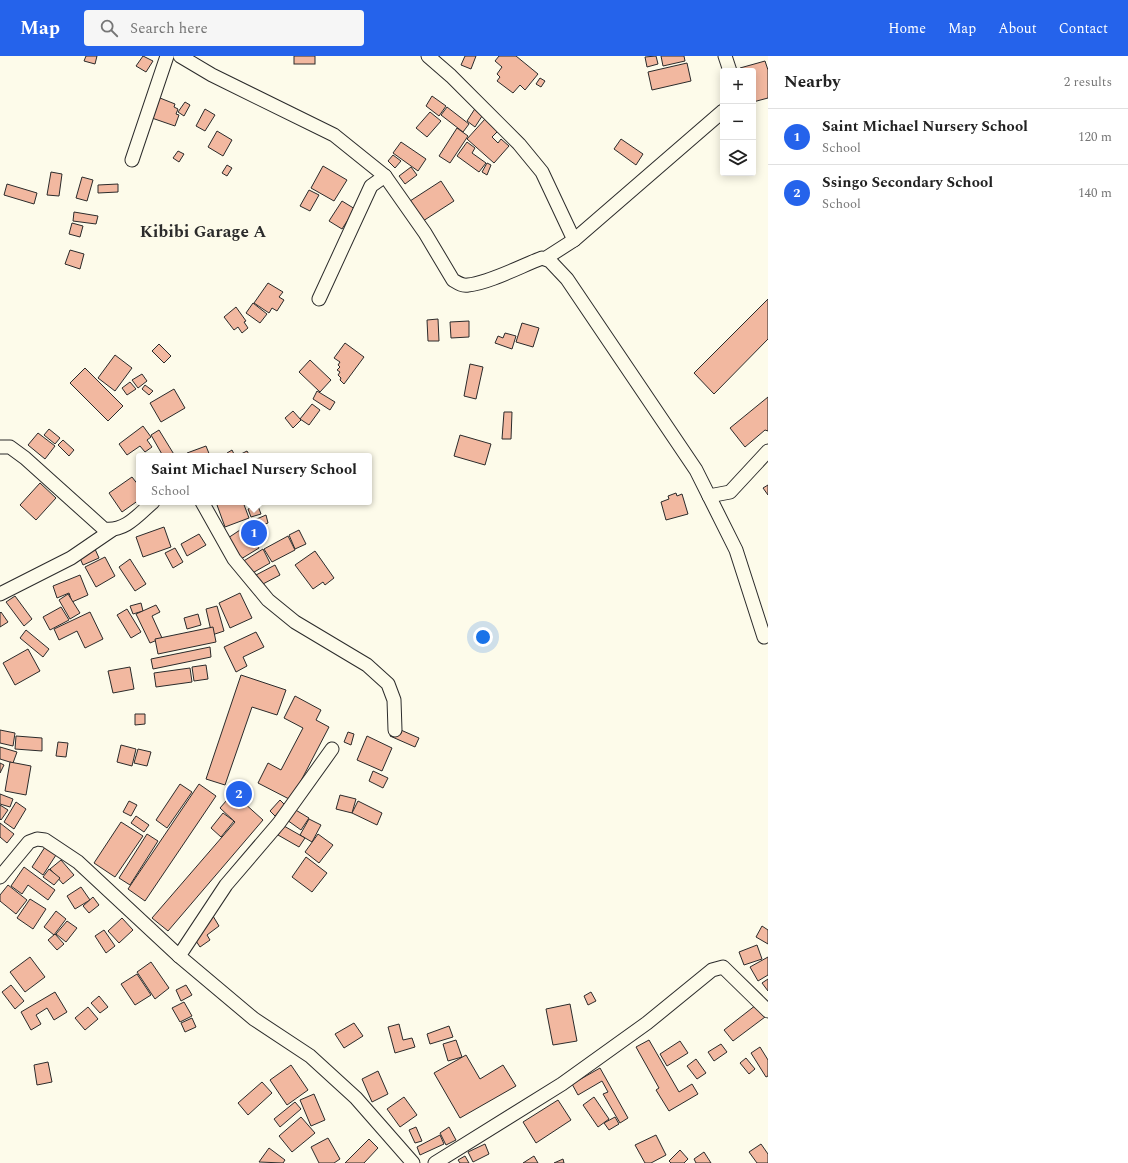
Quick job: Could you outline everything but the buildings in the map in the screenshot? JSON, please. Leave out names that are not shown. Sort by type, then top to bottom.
[{"type":"street","points":[[132,160],[167,56]]},
{"type":"street","points":[[180,56],[212,75],[334,135],[385,176],[425,233],[453,280],[461,285],[468,285],[487,280],[542,258],[546,258],[574,240],[720,114]]},
{"type":"street","points":[[428,56],[451,76],[519,144],[542,172],[574,240]]},
{"type":"street","points":[[725,56],[729,68]]},
{"type":"street","points":[[319,299],[370,186],[385,176]]},
{"type":"street","points":[[546,258],[567,279],[640,388],[670,429],[696,470],[736,550],[764,637]]},
{"type":"street","points":[[0,447],[10,448],[26,458],[96,523],[104,529],[112,530]]},
{"type":"street","points":[[709,496],[730,492],[768,451]]},
{"type":"street","points":[[0,594],[71,558],[112,530],[124,527],[150,505]]},
{"type":"street","points":[[204,505],[234,559],[268,600],[295,622],[367,665],[388,684],[394,700],[396,730]]},
{"type":"street","points":[[179,956],[226,885],[279,823],[332,748]]},
{"type":"street","points":[[0,877],[29,842],[37,839],[46,840],[78,862],[179,956],[254,1019],[310,1056],[356,1098],[413,1163]]},
{"type":"street","points":[[436,1163],[562,1084],[647,1023],[712,970],[723,967],[768,1011]]},
{"type":"place","name":"Saint Michael Nursery School","points":[[254,533]]},
{"type":"place","name":"Ssingo Secondary School","points":[[239,794]]},
{"type":"district","name":"Kibibi Garage A","points":[[203,232]]}]
